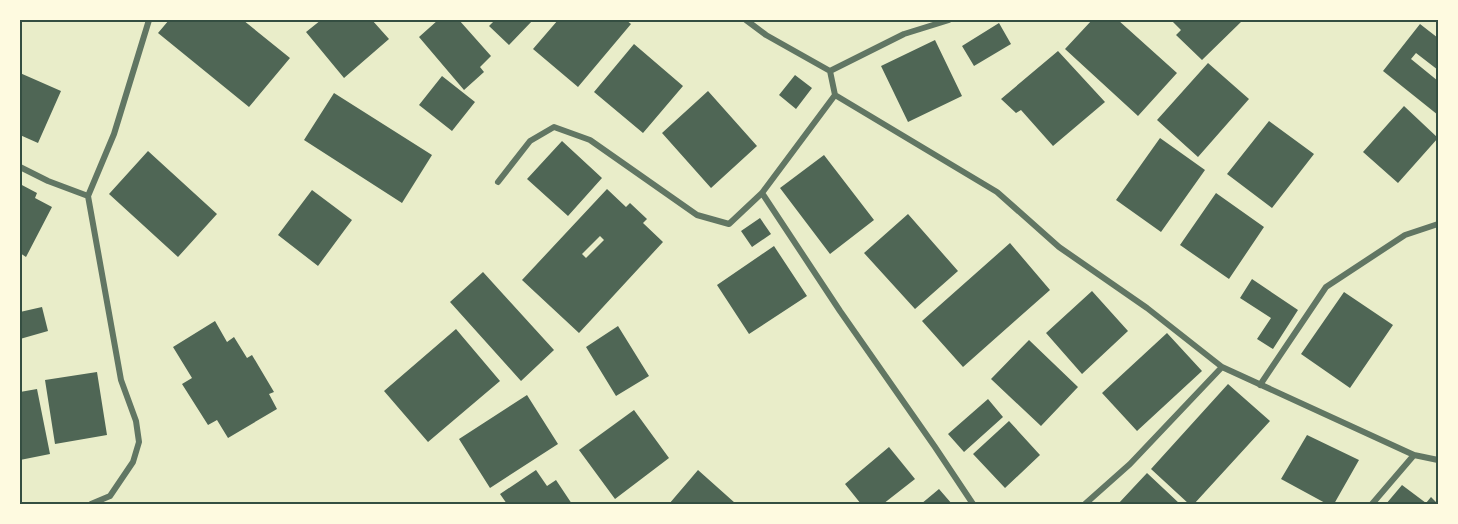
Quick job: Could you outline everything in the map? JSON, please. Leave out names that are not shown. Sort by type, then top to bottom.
[{"type":"street","points":[[92,504],[110,496],[133,462],[139,442],[136,421],[121,380],[88,196],[114,134],[149,20]]},
{"type":"street","points":[[746,20],[766,35],[830,71],[835,95],[997,192],[1059,247],[1148,308],[1222,367],[1414,455],[1438,460]]},
{"type":"street","points":[[830,71],[904,34],[949,20]]},
{"type":"street","points":[[498,182],[530,141],[554,127],[590,140],[697,215],[729,224],[762,193],[835,95]]},
{"type":"street","points":[[20,166],[48,181],[88,196]]},
{"type":"street","points":[[762,193],[973,504]]},
{"type":"street","points":[[1260,385],[1326,287],[1405,235],[1438,224]]},
{"type":"street","points":[[1085,504],[1130,464],[1222,367]]},
{"type":"street","points":[[1372,504],[1414,455]]},
{"type":"building","points":[[169,20],[243,20],[290,58],[249,107],[158,33]]},
{"type":"building","points":[[321,20],[372,20],[389,39],[344,78],[306,32]]},
{"type":"building","points":[[438,20],[459,20],[491,56],[480,67],[484,72],[464,90],[419,37]]},
{"type":"building","points":[[495,20],[533,20],[509,45],[489,26]]},
{"type":"building","points":[[558,20],[626,20],[631,24],[578,87],[533,49]]},
{"type":"building","points":[[1092,20],[1118,20],[1177,73],[1138,116],[1065,49]]},
{"type":"building","points":[[1171,20],[1243,20],[1202,60],[1176,35],[1181,30]]},
{"type":"building","points":[[999,23],[1011,44],[974,66],[962,46]]},
{"type":"building","points":[[1420,24],[1438,38],[1438,70],[1416,53],[1411,59],[1438,81],[1438,115],[1383,71]]},
{"type":"building","points":[[935,40],[962,96],[908,122],[881,66]]},
{"type":"building","points":[[634,44],[683,86],[643,133],[594,92]]},
{"type":"building","points":[[1058,51],[1105,102],[1053,146],[1021,110],[1016,113],[1001,99]]},
{"type":"building","points":[[1208,63],[1249,99],[1198,157],[1157,120]]},
{"type":"building","points":[[20,73],[61,91],[38,143],[20,135]]},
{"type":"building","points":[[795,75],[812,88],[796,109],[779,95]]},
{"type":"building","points":[[442,76],[475,102],[452,131],[419,105]]},
{"type":"building","points":[[708,91],[757,146],[711,188],[662,133]]},
{"type":"building","points":[[334,93],[432,155],[402,203],[304,140]]},
{"type":"building","points":[[1404,106],[1438,138],[1398,183],[1363,152]]},
{"type":"building","points":[[1269,121],[1314,154],[1272,208],[1227,174]]},
{"type":"building","points":[[1160,138],[1205,170],[1161,232],[1116,200]]},
{"type":"building","points":[[562,141],[602,178],[568,216],[527,179]]},
{"type":"building","points":[[148,151],[217,214],[178,257],[109,194]]},
{"type":"building","points":[[824,155],[874,220],[830,254],[780,188]]},
{"type":"building","points":[[20,184],[37,193],[35,198],[52,207],[26,257],[20,253]]},
{"type":"building","points":[[607,189],[626,207],[630,203],[647,219],[643,223],[663,242],[579,333],[522,280]],"holes":[[[600,236],[604,240],[586,258],[582,254]]]},
{"type":"building","points":[[312,190],[352,220],[318,266],[278,235]]},
{"type":"building","points":[[1216,193],[1264,227],[1229,279],[1180,245]]},
{"type":"building","points":[[908,214],[958,271],[915,309],[864,253]]},
{"type":"building","points":[[760,218],[771,234],[752,247],[741,231]]},
{"type":"building","points":[[1010,243],[1050,290],[963,367],[922,321]]},
{"type":"building","points":[[774,246],[807,296],[749,334],[717,285]]},
{"type":"building","points":[[483,272],[554,350],[521,381],[450,302]]},
{"type":"building","points":[[1252,279],[1298,310],[1273,349],[1257,339],[1271,318],[1240,298]]},
{"type":"building","points":[[1092,291],[1128,331],[1082,374],[1046,333]]},
{"type":"building","points":[[1344,292],[1393,325],[1350,388],[1301,354]]},
{"type":"building","points":[[42,307],[48,331],[20,339],[20,312]]},
{"type":"building","points":[[215,321],[227,342],[234,337],[247,358],[252,355],[274,392],[269,394],[277,409],[228,438],[217,420],[208,425],[182,384],[192,378],[173,347]]},
{"type":"building","points":[[618,326],[649,376],[616,396],[586,347]]},
{"type":"building","points":[[456,329],[500,381],[428,442],[384,391]]},
{"type":"building","points":[[1167,333],[1202,371],[1137,431],[1102,393]]},
{"type":"building","points":[[1029,340],[1078,387],[1041,426],[991,379]]},
{"type":"building","points":[[97,372],[107,435],[55,444],[45,380]]},
{"type":"building","points":[[1228,384],[1270,421],[1194,504],[1189,504],[1151,469]]},
{"type":"building","points":[[37,389],[50,454],[20,460],[20,392]]},
{"type":"building","points":[[527,395],[558,444],[490,488],[459,439]]},
{"type":"building","points":[[988,399],[1003,417],[964,452],[948,434]]},
{"type":"building","points":[[634,410],[669,458],[615,499],[579,450]]},
{"type":"building","points":[[1009,421],[1040,455],[1005,488],[973,454]]},
{"type":"building","points":[[1307,435],[1359,460],[1334,504],[1327,504],[1281,479]]},
{"type":"building","points":[[889,447],[915,479],[883,504],[861,504],[845,484]]},
{"type":"building","points":[[536,470],[547,486],[556,480],[572,504],[507,504],[500,494]]},
{"type":"building","points":[[698,470],[735,503],[669,504]]},
{"type":"building","points":[[1147,473],[1180,504],[1118,504]]},
{"type":"building","points":[[1402,485],[1426,503],[1431,497],[1438,504],[1386,504]]},
{"type":"building","points":[[939,489],[952,504],[921,504]]}]
